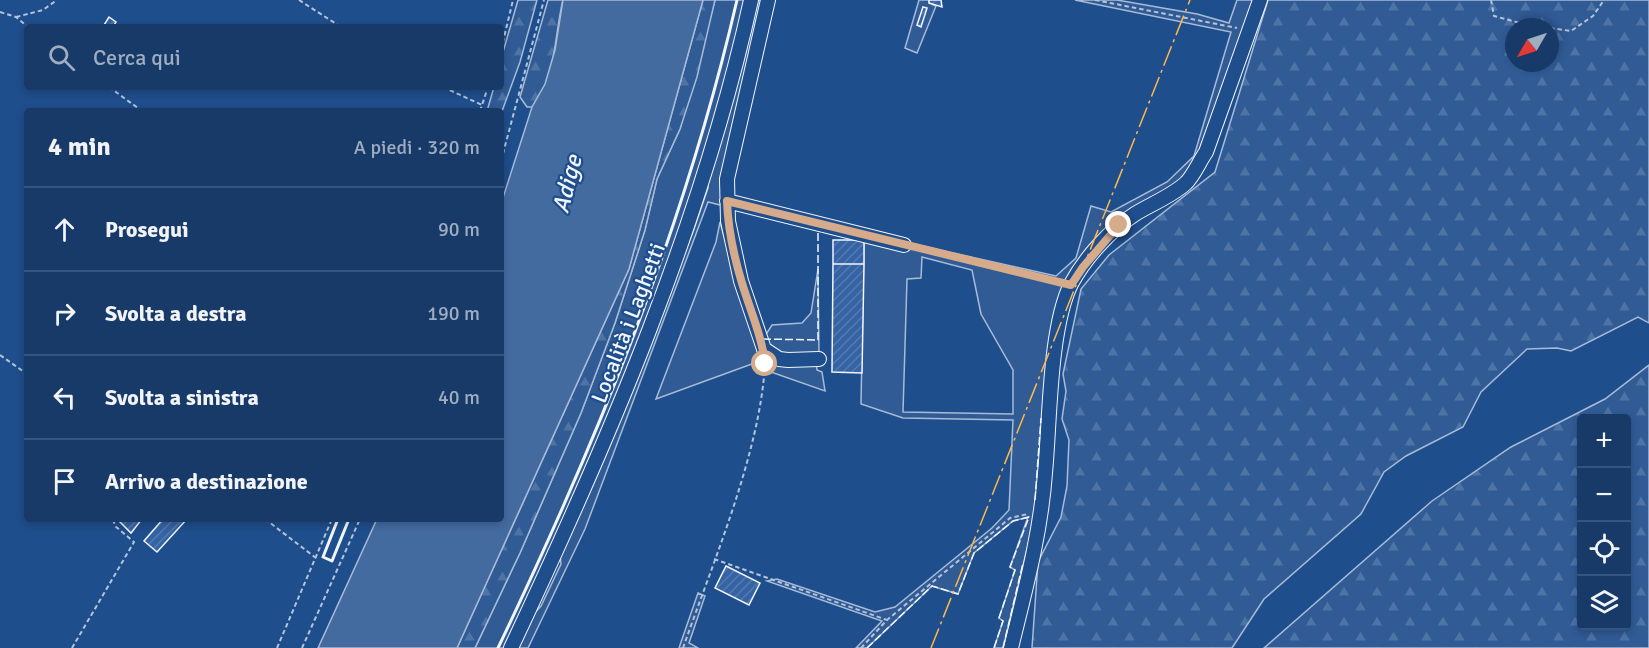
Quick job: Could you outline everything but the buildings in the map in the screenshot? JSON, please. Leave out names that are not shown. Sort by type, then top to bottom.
[{"type":"street","name":"Località i Laghetti","points":[[511,648],[567,530],[640,358],[693,210],[751,0]]},
{"type":"street","points":[[768,0],[727,179],[728,221],[741,280],[764,349],[788,360],[819,359]]},
{"type":"street","points":[[1011,648],[1040,511],[1054,362],[1062,309],[1071,285],[1083,267],[1119,225],[1176,190],[1192,175],[1206,153],[1213,126],[1260,0]]},
{"type":"street","points":[[727,201],[904,245]]},
{"type":"path","points":[[16,18],[43,10],[57,0]]},
{"type":"path","points":[[299,0],[336,24]]},
{"type":"path","points":[[504,38],[513,0]]},
{"type":"path","points":[[504,150],[544,0]]},
{"type":"path","points":[[1095,0],[1250,31]]},
{"type":"path","points":[[1491,0],[1494,16],[1505,19]]},
{"type":"path","points":[[1559,29],[1571,31],[1593,16],[1604,0]]},
{"type":"path","points":[[0,12],[24,24]]},
{"type":"path","points":[[113,90],[138,108]]},
{"type":"path","points":[[449,90],[482,105]]},
{"type":"path","points":[[481,108],[487,90]]},
{"type":"path","points":[[904,245],[1071,285]]},
{"type":"path","points":[[683,648],[745,469],[764,381],[764,349]]},
{"type":"path","points":[[0,355],[24,372]]},
{"type":"path","points":[[861,648],[887,620],[1010,518],[1040,511]]},
{"type":"path","points":[[72,648],[134,542],[115,526],[114,522]]},
{"type":"path","points":[[269,522],[316,558]]},
{"type":"path","points":[[277,648],[331,522]]},
{"type":"path","points":[[302,648],[359,522]]},
{"type":"path","points":[[714,559],[887,620]]},
{"type":"shaded area","points":[[715,0],[747,0],[718,109],[677,239],[635,358],[506,648],[475,648],[520,553],[581,413],[615,323],[645,230],[657,179],[680,129]]},
{"type":"shaded area","points":[[755,0],[764,0],[721,175],[724,206],[708,202],[585,529],[528,648],[515,648],[530,618],[541,606],[561,564],[560,555],[693,232],[708,188],[709,168]]},
{"type":"shaded area","points":[[919,0],[929,0],[929,3],[936,6],[917,53],[905,48]]},
{"type":"shaded area","points":[[1075,0],[1117,0],[1197,14],[1229,23],[1237,0],[1256,0],[1203,151],[1178,183],[1141,206],[1071,279],[1047,382],[1033,524],[1003,648],[994,648],[1003,621],[999,618],[1015,570],[1010,567],[1028,517],[1013,521],[974,553],[958,594],[932,586],[867,648],[856,648],[882,621],[767,581],[777,579],[875,612],[895,607],[992,528],[1009,510],[1013,420],[903,418],[861,404],[864,240],[904,242],[1056,276],[1076,258],[1091,206],[1111,212],[1167,182],[1194,156],[1231,32]],"holes":[[[922,257],[972,270],[981,314],[1013,370],[1013,414],[903,412],[907,279],[921,278]]]},
{"type":"shaded area","points":[[720,222],[760,361],[656,399],[716,242]]},
{"type":"shaded area","points":[[818,269],[819,354],[777,354],[763,339],[772,325],[802,323],[811,313]]},
{"type":"shaded area","points":[[770,358],[816,363],[817,370],[822,372],[825,391],[768,371]]},
{"type":"shaded area","points":[[698,593],[705,596],[689,643],[698,648],[679,648]]},
{"type":"green space","points":[[518,0],[537,0],[520,62],[503,108],[488,108],[493,90],[504,90],[504,49]]},
{"type":"green space","points":[[548,0],[563,0],[553,56],[540,96],[532,107],[527,107],[520,97]]},
{"type":"green space","points":[[703,0],[715,0],[697,77],[680,129],[657,179],[645,230],[615,323],[581,413],[520,553],[475,648],[457,648],[629,269]]},
{"type":"green space","points":[[1268,0],[1649,0],[1649,323],[1638,317],[1571,351],[1557,348],[1527,349],[1481,392],[1463,427],[1406,456],[1384,472],[1361,514],[1264,599],[1232,648],[1032,648],[1038,562],[1061,517],[1067,486],[1069,440],[1062,419],[1066,391],[1063,374],[1081,289],[1109,255],[1215,172]]},
{"type":"green space","points":[[1649,365],[1649,648],[1264,648],[1432,501],[1511,447],[1605,399]]},
{"type":"water","name":"Adige","points":[[563,0],[703,0],[629,269],[457,648],[318,648],[376,522],[504,522],[504,195],[532,107],[545,84],[555,50]]},
{"type":"fence","points":[[763,339],[818,340],[818,233]]},
{"type":"fence","points":[[1035,500],[1041,418]]},
{"type":"fence","points":[[867,648],[932,586],[958,594],[974,553],[1013,521],[1029,517],[1010,567],[1015,570],[999,618],[1003,621],[994,648]]},
{"type":"fence","points":[[1003,648],[1023,563]]},
{"type":"wall","points":[[498,648],[570,490],[636,330],[692,167],[737,0]]},
{"type":"wall","points":[[337,522],[323,557],[332,561],[348,522]]},
{"type":"power","points":[[931,648],[1190,0]]},
{"type":"route","points":[[765,364],[764,349],[741,280],[728,221],[727,201],[1071,285],[1105,239],[1119,225]]}]
